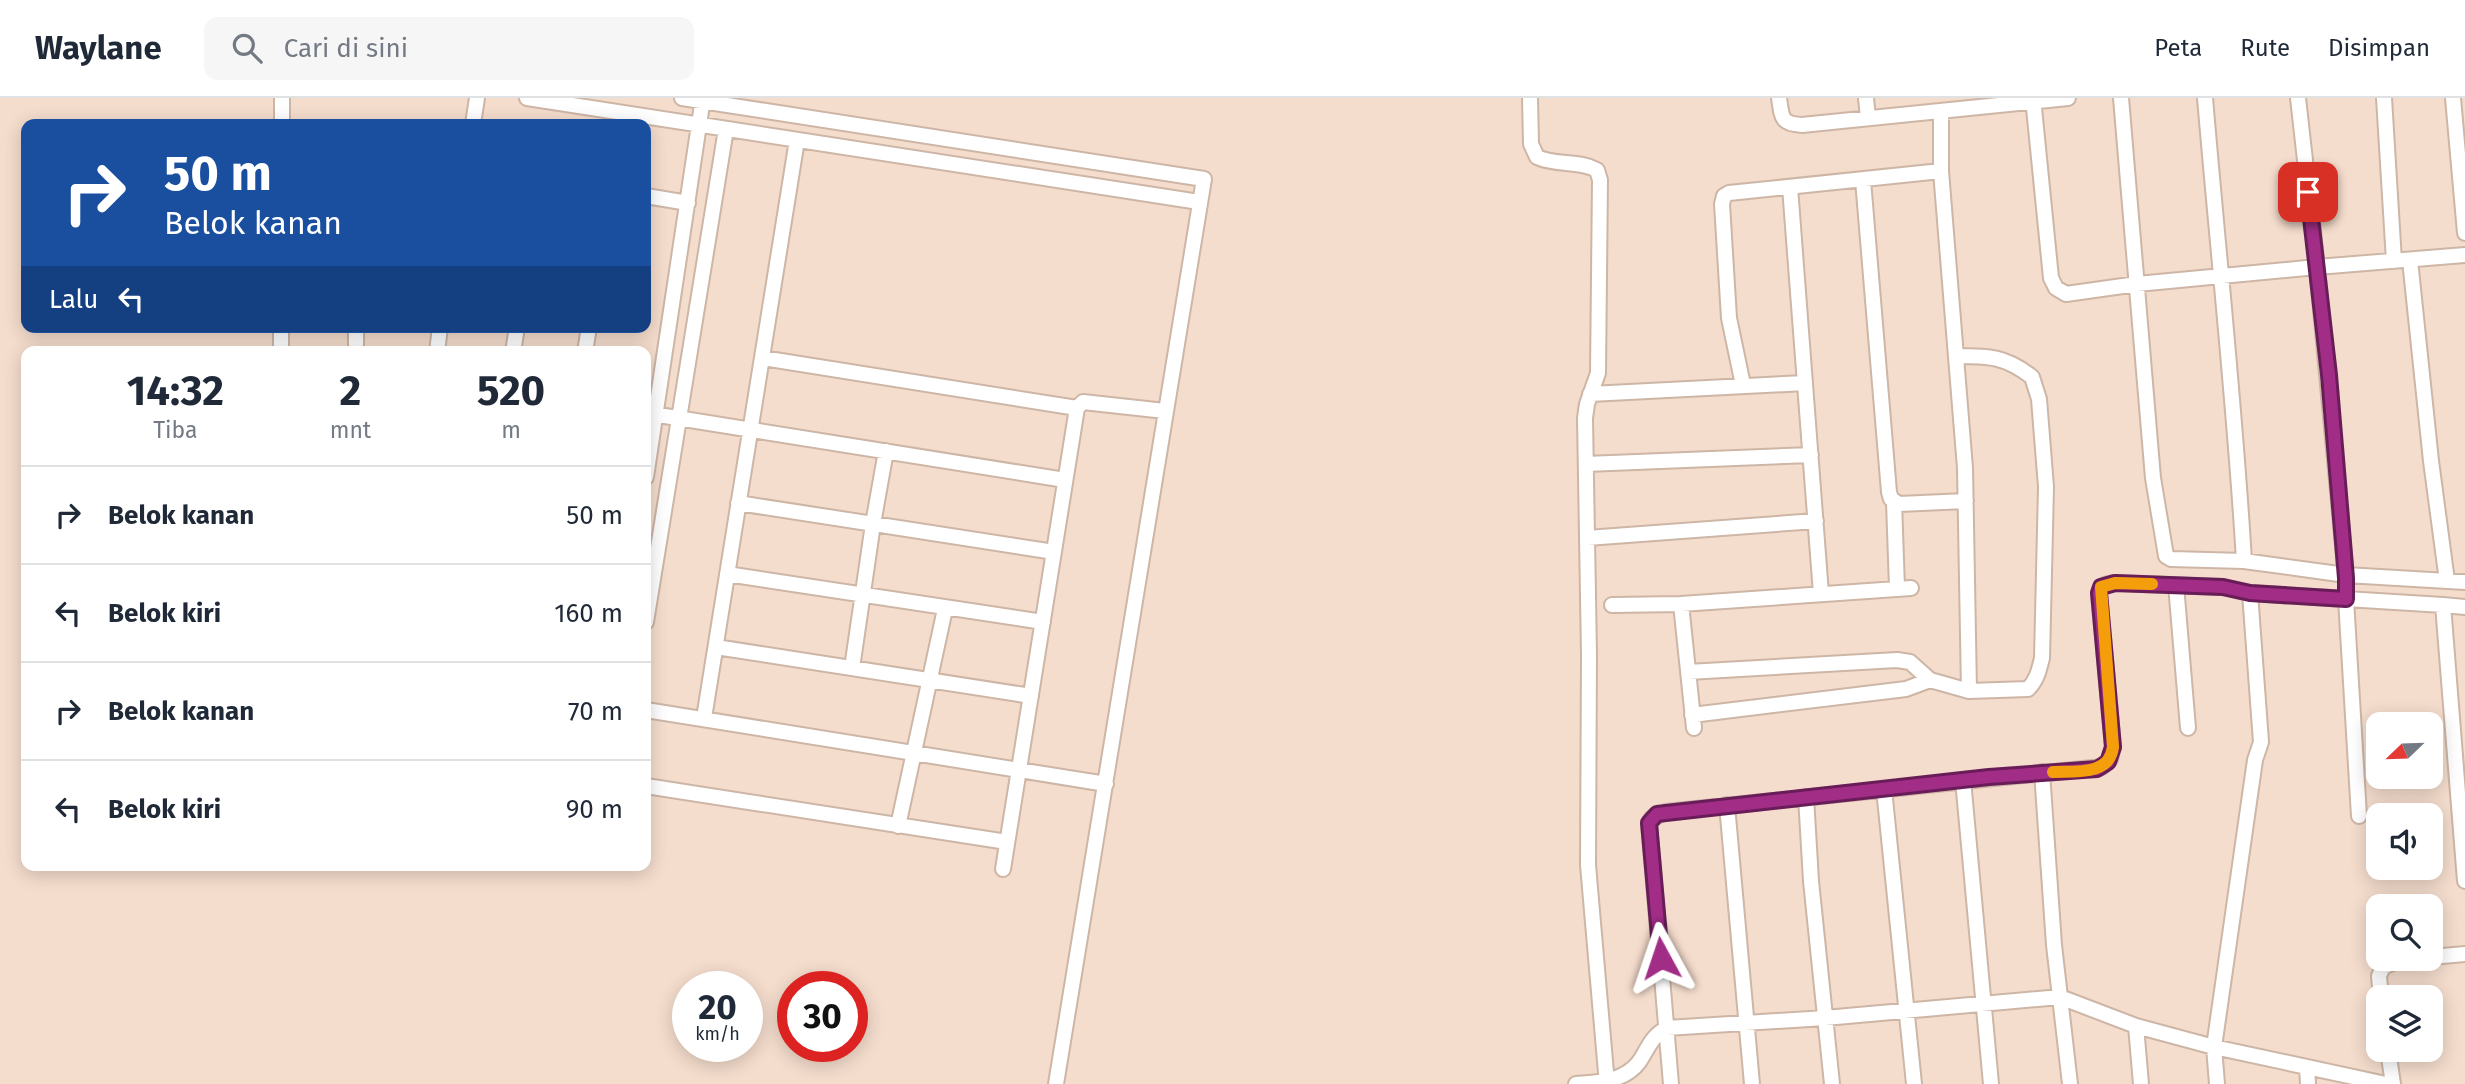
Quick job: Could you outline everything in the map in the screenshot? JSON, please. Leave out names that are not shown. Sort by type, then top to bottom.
[{"type":"street","points":[[282,98],[282,119]]},
{"type":"street","points":[[474,119],[477,98]]},
{"type":"street","points":[[527,98],[1199,202]]},
{"type":"street","points":[[682,98],[1204,180],[1056,1084]]},
{"type":"street","points":[[1530,98],[1531,144],[1537,158],[1589,166],[1597,170],[1600,180],[1598,373],[1585,418],[1588,865],[1606,1083]]},
{"type":"street","points":[[1779,98],[1783,118],[1789,125],[1868,118],[1944,106],[2068,98]]},
{"type":"street","points":[[1866,98],[1868,118]]},
{"type":"street","points":[[2120,98],[2152,478],[2165,553],[2172,559],[2244,561],[2346,575],[2465,582]]},
{"type":"street","points":[[2206,98],[2244,561]]},
{"type":"street","points":[[2298,98],[2346,575],[2359,816]]},
{"type":"street","points":[[2384,98],[2394,261]]},
{"type":"street","points":[[2453,98],[2465,233]]},
{"type":"street","points":[[703,100],[651,414],[1065,480]]},
{"type":"street","points":[[2033,100],[2052,278],[2056,288],[2066,294],[2137,284],[2465,255]]},
{"type":"street","points":[[1944,106],[1941,171],[1966,500],[1969,691]]},
{"type":"street","points":[[651,592],[726,129]]},
{"type":"street","points":[[704,718],[797,140]]},
{"type":"street","points":[[1743,386],[1729,318],[1722,204],[1724,196],[1730,193],[1941,171]]},
{"type":"street","points":[[1612,605],[1681,604],[1904,588],[1894,502],[1889,492],[1863,180]]},
{"type":"street","points":[[1790,187],[1821,594]]},
{"type":"street","points":[[651,197],[688,203]]},
{"type":"street","points":[[2410,260],[2431,461],[2447,581]]},
{"type":"street","points":[[1688,672],[1897,660],[1910,662],[1930,680],[1969,691],[2028,689],[2035,681],[2042,658],[2046,487],[2039,399],[2032,377],[2004,359],[1993,356],[1956,356]]},
{"type":"street","points":[[762,358],[1077,408]]},
{"type":"street","points":[[1590,394],[1805,383]]},
{"type":"street","points":[[1003,869],[1077,408],[1083,402],[1165,411]]},
{"type":"street","points":[[852,668],[886,451]]},
{"type":"street","points":[[1586,464],[1811,455]]},
{"type":"street","points":[[1894,502],[1899,504],[1966,500]]},
{"type":"street","points":[[738,503],[1054,552]]},
{"type":"street","points":[[1587,538],[1816,522]]},
{"type":"street","points":[[727,574],[1042,622]]},
{"type":"street","points":[[1671,1084],[1649,823],[1657,814],[1963,780],[2097,769],[2106,765],[2112,754],[2101,587],[2115,583],[2223,587],[2250,593],[2465,607]]},
{"type":"street","points":[[2176,585],[2188,728]]},
{"type":"street","points":[[2217,1084],[2214,1047],[2255,761],[2261,742],[2250,593]]},
{"type":"street","points":[[1681,604],[1693,721],[1906,689],[1930,680]]},
{"type":"street","points":[[2443,605],[2465,881]]},
{"type":"street","points":[[898,825],[945,609]]},
{"type":"street","points":[[716,647],[1031,696]]},
{"type":"street","points":[[651,711],[1106,784]]},
{"type":"street","points":[[2042,772],[2054,946],[2070,1084]]},
{"type":"street","points":[[1963,780],[1991,1084]]},
{"type":"street","points":[[651,787],[1007,842]]},
{"type":"street","points":[[1884,789],[1914,1084]]},
{"type":"street","points":[[1805,797],[1832,1084]]},
{"type":"street","points":[[1727,806],[1752,1084]]},
{"type":"street","points":[[2443,956],[2465,954]]},
{"type":"street","points":[[1576,1084],[1606,1083],[1629,1072],[1638,1063],[1651,1040],[1667,1028],[1825,1018],[2060,997],[2136,1026],[2214,1047],[2386,1084]]},
{"type":"street","points":[[2136,1026],[2141,1084]]},
{"type":"street","points":[[2390,1062],[2393,1084]]},
{"type":"street","points":[[2307,1067],[2308,1084]]},
{"type":"slow traffic","points":[[2053,772],[2097,769],[2106,765],[2110,759],[2113,747],[2099,593],[2105,584],[2152,584]]},
{"type":"route","points":[[1661,958],[1649,823],[1657,814],[1989,777],[2097,769],[2106,765],[2113,747],[2099,593],[2105,584],[2223,587],[2250,593],[2346,599],[2329,375],[2308,192]]}]
